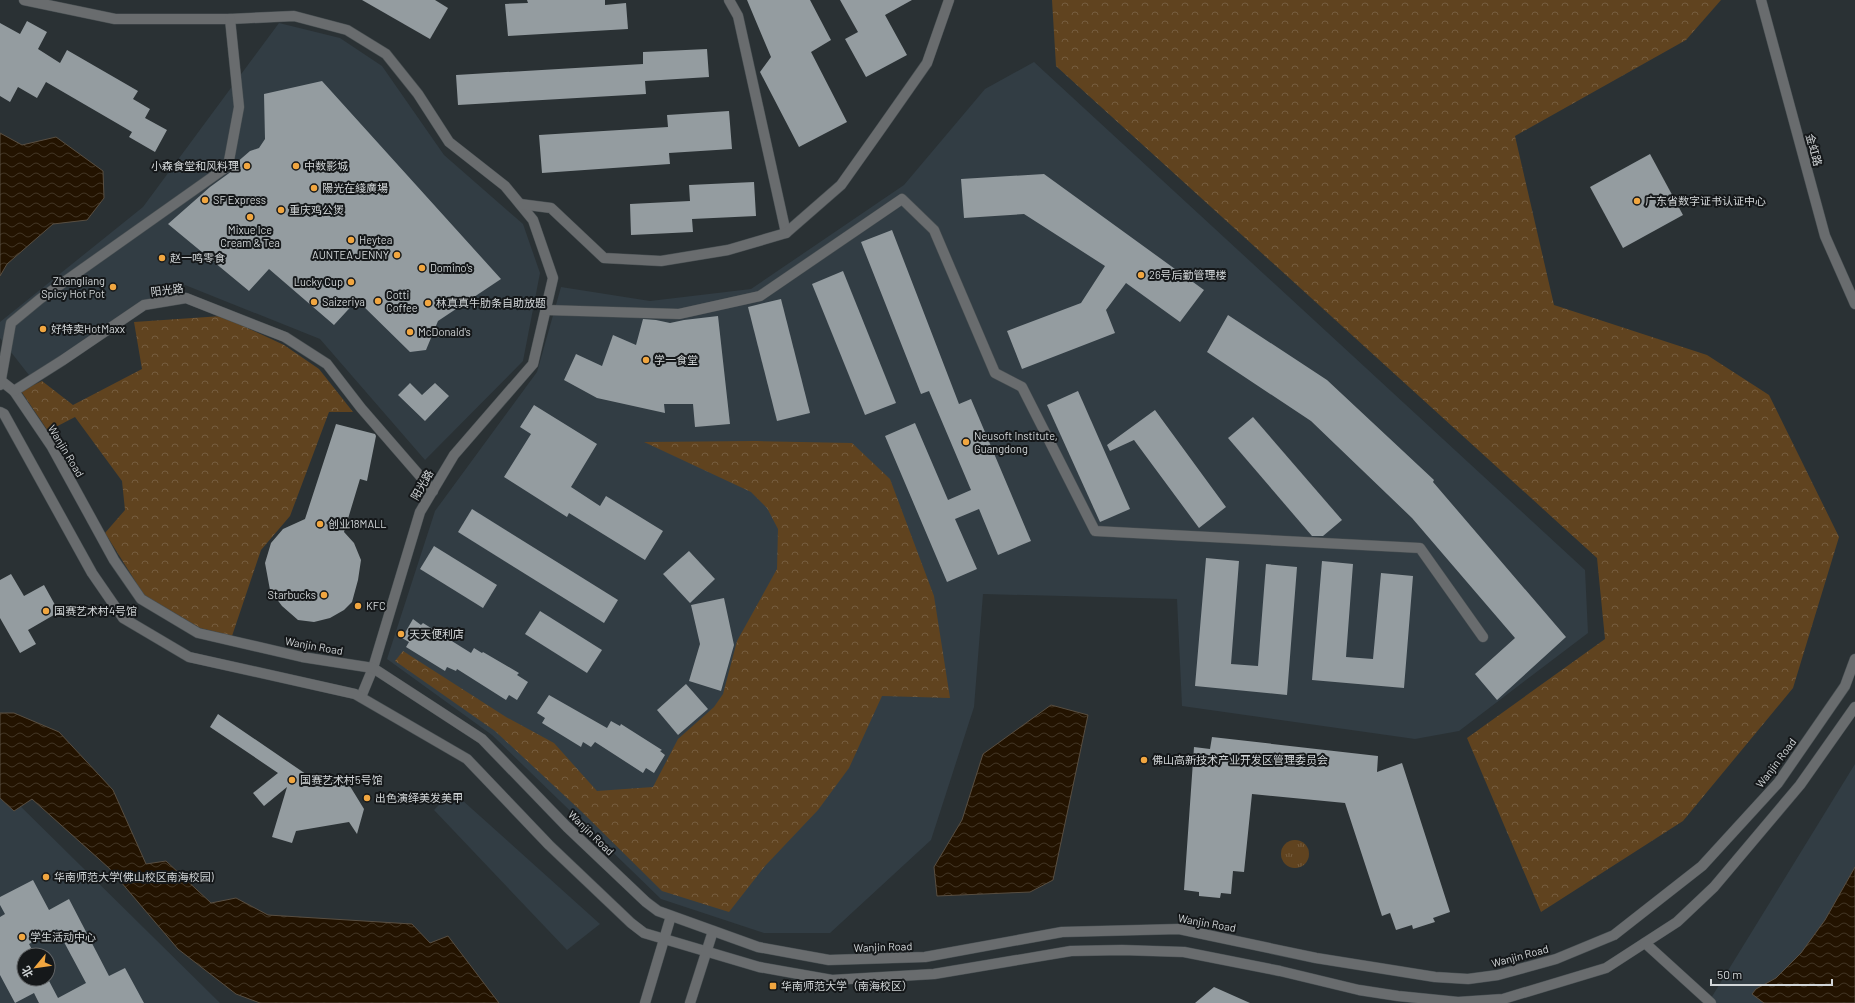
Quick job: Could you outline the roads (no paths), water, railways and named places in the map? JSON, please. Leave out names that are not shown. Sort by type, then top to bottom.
[{"type":"street","name":"阳光路","points":[[24,0],[115,19],[230,19],[294,16],[347,30],[386,54],[418,94],[449,142],[505,186],[532,220],[553,278],[533,364],[454,455],[420,512],[373,668],[361,697]]},
{"type":"street","points":[[729,0],[738,16],[786,233]]},
{"type":"street","points":[[520,204],[551,208],[604,258],[661,261],[728,250],[786,233],[841,185],[927,63],[949,0]]},
{"type":"street","name":"金虹路","points":[[1761,0],[1826,236],[1855,304]]},
{"type":"street","points":[[1,382],[11,323],[40,299],[228,166],[239,107],[230,19]]},
{"type":"street","points":[[546,310],[679,314],[760,296],[902,199],[934,230],[995,374],[1022,387],[1095,531],[1420,548],[1483,637]]},
{"type":"street","name":"阳光路","points":[[14,390],[63,360],[144,305],[186,298],[291,341],[327,364],[361,408],[433,491]]},
{"type":"street","name":"Wanjin Road","points":[[1,382],[14,390],[52,447],[114,560],[141,599],[198,633],[302,657],[373,668],[482,738],[567,827],[646,902],[658,911],[758,947],[829,960],[925,957],[1062,932],[1179,929],[1316,958],[1435,977],[1468,979],[1498,975],[1556,959],[1614,935],[1702,866],[1778,783],[1845,686],[1855,659]]},
{"type":"street","points":[[0,412],[4,414],[92,573],[123,618],[189,657],[355,694],[466,759],[549,846],[631,923],[644,933],[759,967],[832,980],[934,974],[1071,952],[1122,950],[1184,952],[1280,970],[1359,990],[1398,996],[1458,1002],[1503,999],[1606,968],[1677,922],[1714,886],[1800,785],[1855,707]]},
{"type":"street","points":[[645,1001],[671,916]]},
{"type":"street","points":[[690,1003],[713,931]]},
{"type":"street","points":[[1645,943],[1711,1003]]},
{"type":"water","points":[[0,133],[22,145],[56,137],[103,171],[104,198],[87,220],[53,224],[7,264],[0,276]]},
{"type":"water","points":[[1051,705],[1088,715],[1053,880],[1030,892],[937,896],[934,867],[962,820],[983,754]]},
{"type":"water","points":[[0,713],[14,713],[59,732],[113,790],[146,864],[166,861],[211,903],[236,898],[268,915],[412,924],[430,943],[448,936],[499,1003],[260,1003],[236,994],[178,949],[109,868],[32,799],[14,811],[0,798]]},
{"type":"water","points":[[1855,867],[1855,1003],[1764,1003],[1752,994],[1756,989],[1776,978],[1801,953],[1825,920]]},
{"type":"place","name":"小森食堂和风料理","points":[[247,166]]},
{"type":"place","name":"中数影城","points":[[296,166]]},
{"type":"place","name":"陽光在綫廣場","points":[[314,188]]},
{"type":"place","name":"SF Express","points":[[205,200]]},
{"type":"place","name":"广东省数字证书认证中心","points":[[1637,201]]},
{"type":"place","name":"重庆鸡公煲","points":[[281,210]]},
{"type":"place","name":"Mixue Ice Cream & Tea","points":[[250,217]]},
{"type":"place","name":"Heytea","points":[[351,240]]},
{"type":"place","name":"AUNTEA JENNY","points":[[397,255]]},
{"type":"place","name":"赵一鸣零食","points":[[162,258]]},
{"type":"place","name":"Domino's","points":[[422,268]]},
{"type":"place","name":"26号后勤管理楼","points":[[1141,275]]},
{"type":"place","name":"Lucky Cup","points":[[351,282]]},
{"type":"place","name":"Zhangliang Spicy Hot Pot","points":[[113,287]]},
{"type":"place","name":"Cotti Coffee","points":[[378,301]]},
{"type":"place","name":"Saizeriya","points":[[314,302]]},
{"type":"place","name":"林真真牛肋条自助放题","points":[[428,303]]},
{"type":"place","name":"好特卖HotMaxx","points":[[43,329]]},
{"type":"place","name":"McDonald's","points":[[410,332]]},
{"type":"place","name":"学一食堂","points":[[646,360]]},
{"type":"place","name":"Neusoft Institute, Guangdong","points":[[966,442]]},
{"type":"place","name":"创业18MALL","points":[[320,524]]},
{"type":"place","name":"Starbucks","points":[[324,595]]},
{"type":"place","name":"KFC","points":[[358,606]]},
{"type":"place","name":"国赛艺术村4号馆","points":[[46,611]]},
{"type":"place","name":"天天便利店","points":[[401,634]]},
{"type":"place","name":"佛山高新技术产业开发区管理委员会","points":[[1144,760]]},
{"type":"place","name":"国赛艺术村5号馆","points":[[292,780]]},
{"type":"place","name":"出色演绎美发美甲","points":[[367,798]]},
{"type":"place","name":"华南师范大学(佛山校区南海校园)","points":[[46,877]]},
{"type":"place","name":"学生活动中心","points":[[22,937]]},
{"type":"place","name":"华南师范大学（南海校区）","points":[[773,986]]}]
